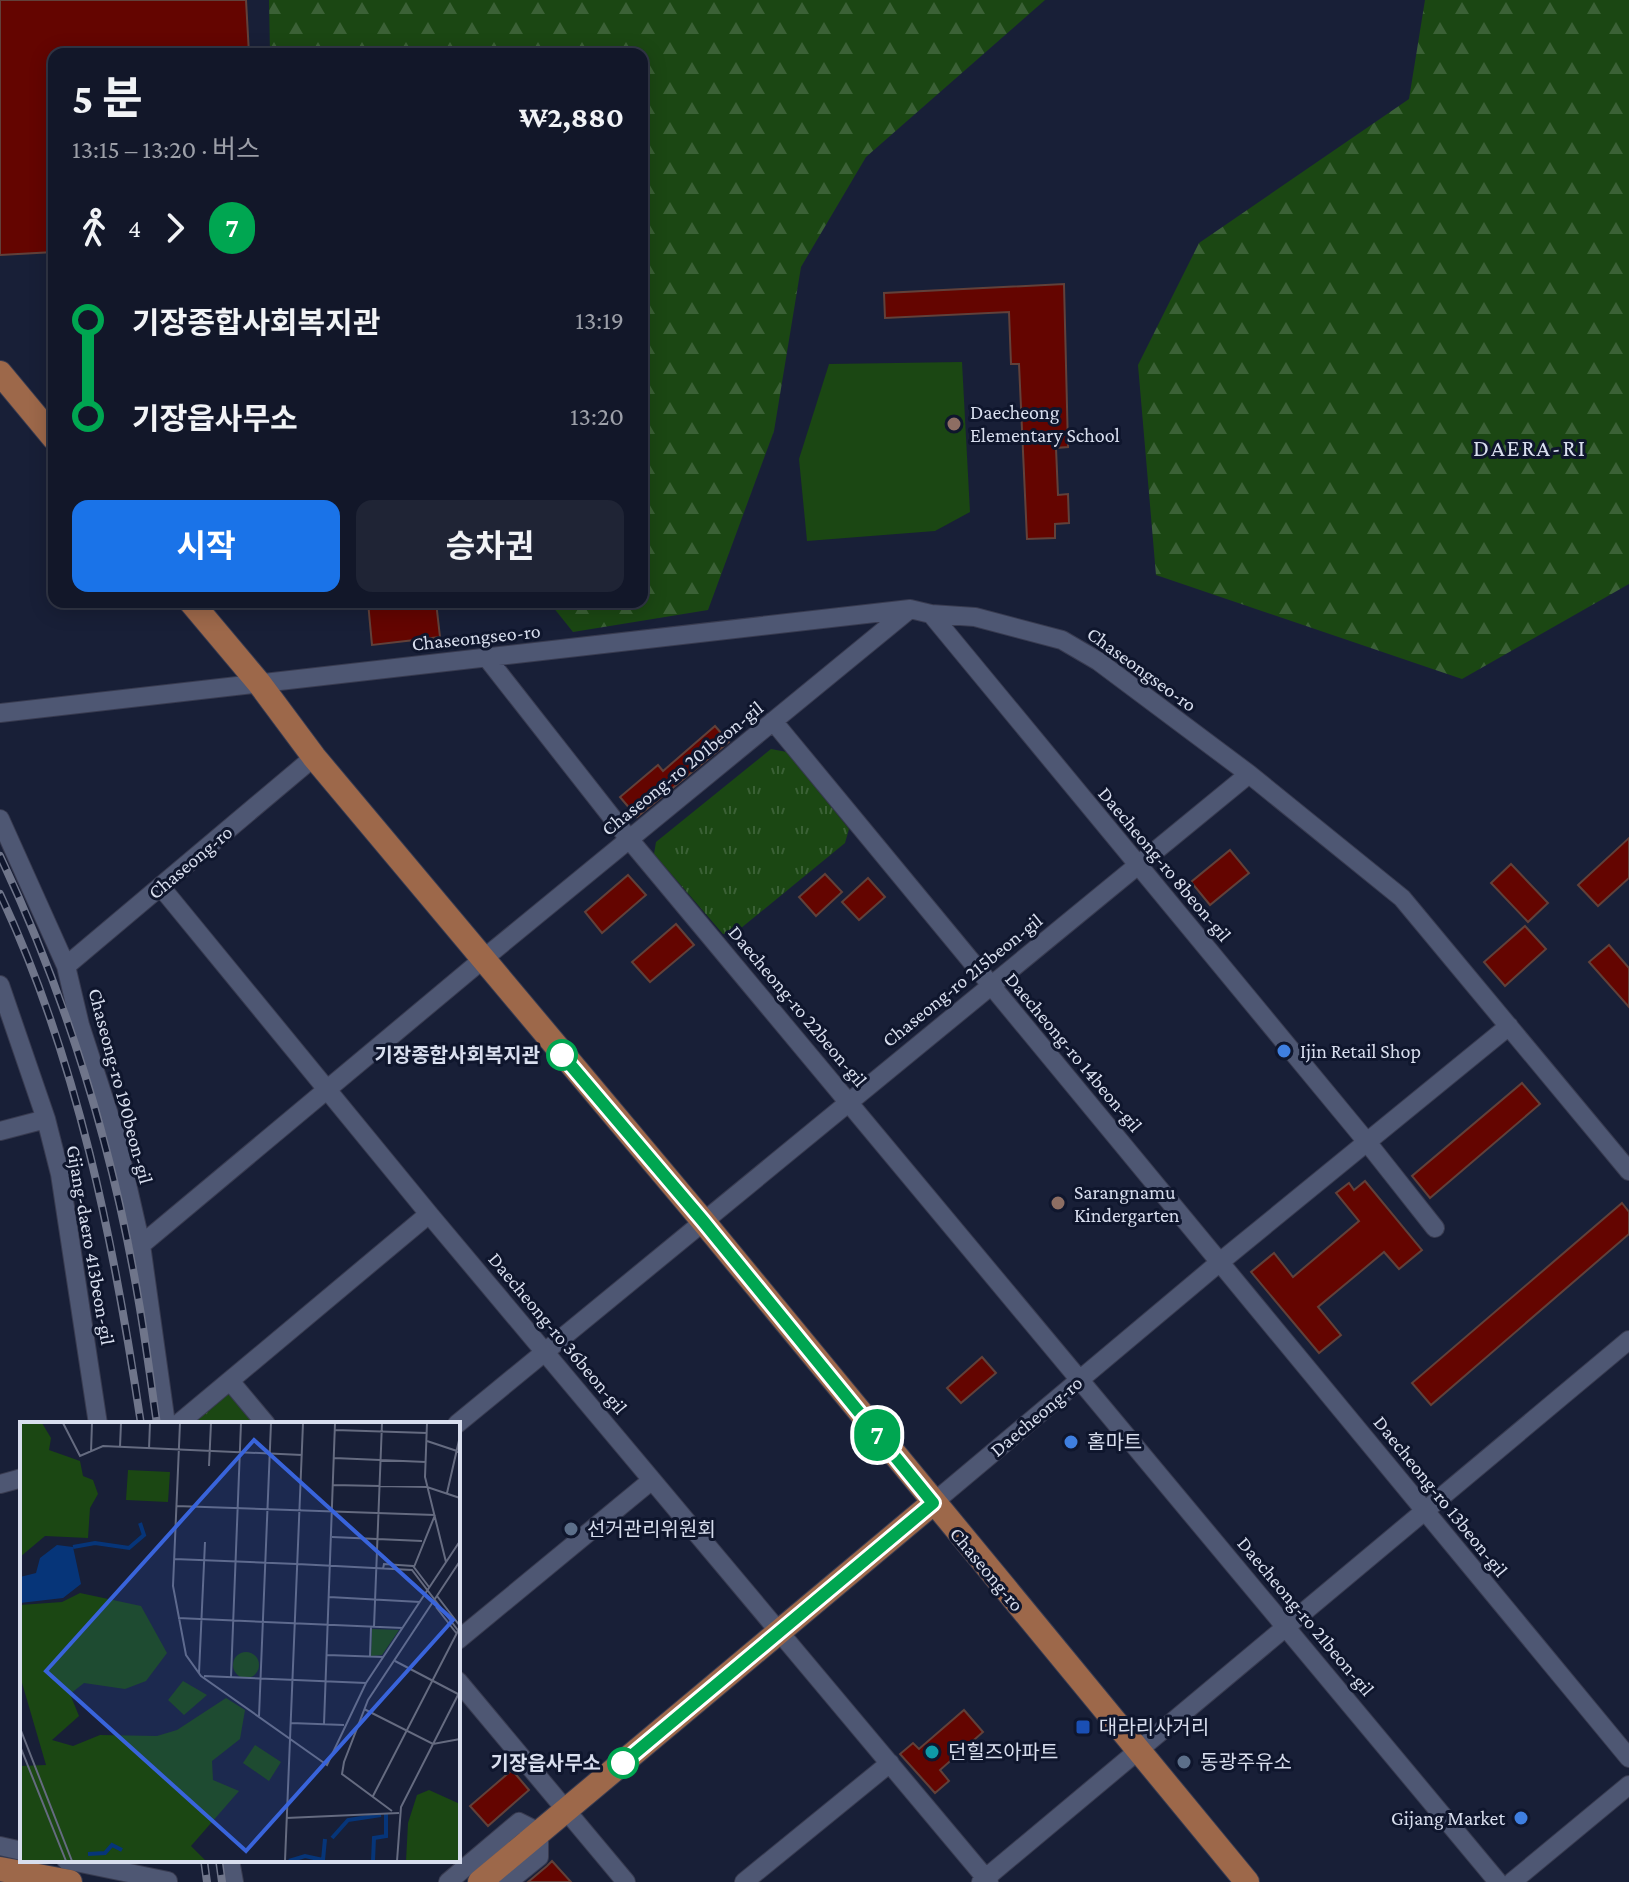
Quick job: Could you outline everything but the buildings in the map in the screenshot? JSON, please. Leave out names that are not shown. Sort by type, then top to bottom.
[{"type":"main road","points":[[0,373],[48,431]]},
{"type":"main road","name":"Chaseong-ro","points":[[196,608],[259,683],[314,757],[703,1221],[1247,1882]]},
{"type":"main road","name":"Daecheong-ro","points":[[480,1882],[933,1503]]},
{"type":"main road","points":[[0,1869],[70,1882]]},
{"type":"street","name":"Chaseongseo-ro","points":[[259,683],[910,609],[975,617],[1062,640],[1098,661],[1249,774],[1402,898],[1629,1171]]},
{"type":"street","name":"Chaseong-ro 201beon-gil","points":[[482,960],[910,609]]},
{"type":"street","name":"Daecheong-ro 8beon-gil","points":[[931,614],[1435,1228]]},
{"type":"street","name":"Daecheong-ro 22beon-gil","points":[[487,658],[629,839],[1080,1378]]},
{"type":"street","points":[[0,713],[259,683]]},
{"type":"street","name":"Daecheong-ro 14beon-gil","points":[[773,721],[1220,1262]]},
{"type":"street","name":"Chaseong-ro","points":[[66,966],[314,757]]},
{"type":"street","name":"Chaseong-ro 215beon-gil","points":[[459,1422],[1249,774]]},
{"type":"street","name":"Chaseong-ro 190beon-gil","points":[[0,819],[66,966],[80,1025],[116,1136],[141,1245],[166,1422]]},
{"type":"street","name":"Daecheong-ro 36beon-gil","points":[[161,887],[985,1881]]},
{"type":"street","points":[[141,1245],[482,960]]},
{"type":"street","name":"Gijang-daero 413beon-gil","points":[[0,985],[46,1119],[60,1174],[98,1422]]},
{"type":"street","name":"Daecheong-ro","points":[[933,1503],[1220,1262],[1509,1026]]},
{"type":"street","points":[[0,1131],[46,1119]]},
{"type":"street","points":[[180,1422],[429,1214]]},
{"type":"street","name":"Daecheong-ro 13beon-gil","points":[[1220,1262],[1629,1758]]},
{"type":"street","points":[[985,1881],[1629,1340]]},
{"type":"street","name":"Daecheong-ro 21beon-gil","points":[[1080,1378],[1498,1882]]},
{"type":"street","points":[[230,1381],[264,1422]]},
{"type":"street","points":[[0,1484],[20,1479]]},
{"type":"street","points":[[460,1638],[652,1480]]},
{"type":"street","points":[[460,1683],[626,1882]]},
{"type":"street","points":[[744,1882],[890,1763]]},
{"type":"street","points":[[1512,1882],[1629,1785]]},
{"type":"street","points":[[448,1882],[519,1822],[539,1832],[539,1857],[508,1882]]},
{"type":"street","points":[[0,1846],[20,1851]]},
{"type":"street","points":[[75,1862],[168,1882],[165,1862]]},
{"type":"street","points":[[230,1862],[234,1882]]},
{"type":"green space","points":[[269,0],[1045,0],[866,157],[801,267],[774,431],[708,610],[573,632],[554,608],[648,608],[648,48],[270,48]]},
{"type":"green space","points":[[1425,0],[1629,0],[1629,584],[1462,679],[1156,575],[1138,365],[1199,243],[1409,99]]},
{"type":"green space","points":[[962,362],[970,512],[935,531],[807,541],[799,459],[829,364]]},
{"type":"green space","points":[[771,749],[787,752],[849,829],[845,843],[735,933],[723,934],[654,854],[656,842]]},
{"type":"green space","points":[[227,1389],[258,1422],[186,1422]]},
{"type":"railway","points":[[0,856],[67,1019],[101,1131],[116,1188],[142,1318],[157,1422]]},
{"type":"railway","points":[[0,894],[51,1021],[90,1153],[119,1288],[141,1422]]},
{"type":"railway","points":[[204,1862],[207,1882]]},
{"type":"railway","points":[[219,1862],[222,1882]]},
{"type":"bus line","name":"7","points":[[562,1055],[703,1221],[933,1503],[623,1763]]},
{"type":"place","name":"Daecheong Elementary School","points":[[954,424]]},
{"type":"place","name":"Ijin Retail Shop","points":[[1284,1051]]},
{"type":"place","name":"기장종합사회복지관","points":[[562,1055]]},
{"type":"place","name":"Sarangnamu Kindergarten","points":[[1058,1203]]},
{"type":"place","name":"홈마트","points":[[1071,1442]]},
{"type":"place","name":"선거관리위원회","points":[[571,1529]]},
{"type":"place","name":"대라리사거리","points":[[1083,1727]]},
{"type":"place","name":"던힐즈아파트","points":[[932,1752]]},
{"type":"place","name":"동광주유소","points":[[1184,1762]]},
{"type":"place","name":"기장읍사무소","points":[[623,1763]]},
{"type":"place","name":"Gijang Market","points":[[1521,1818]]},
{"type":"district","name":"DAERA-RI","points":[[1530,448]]}]
